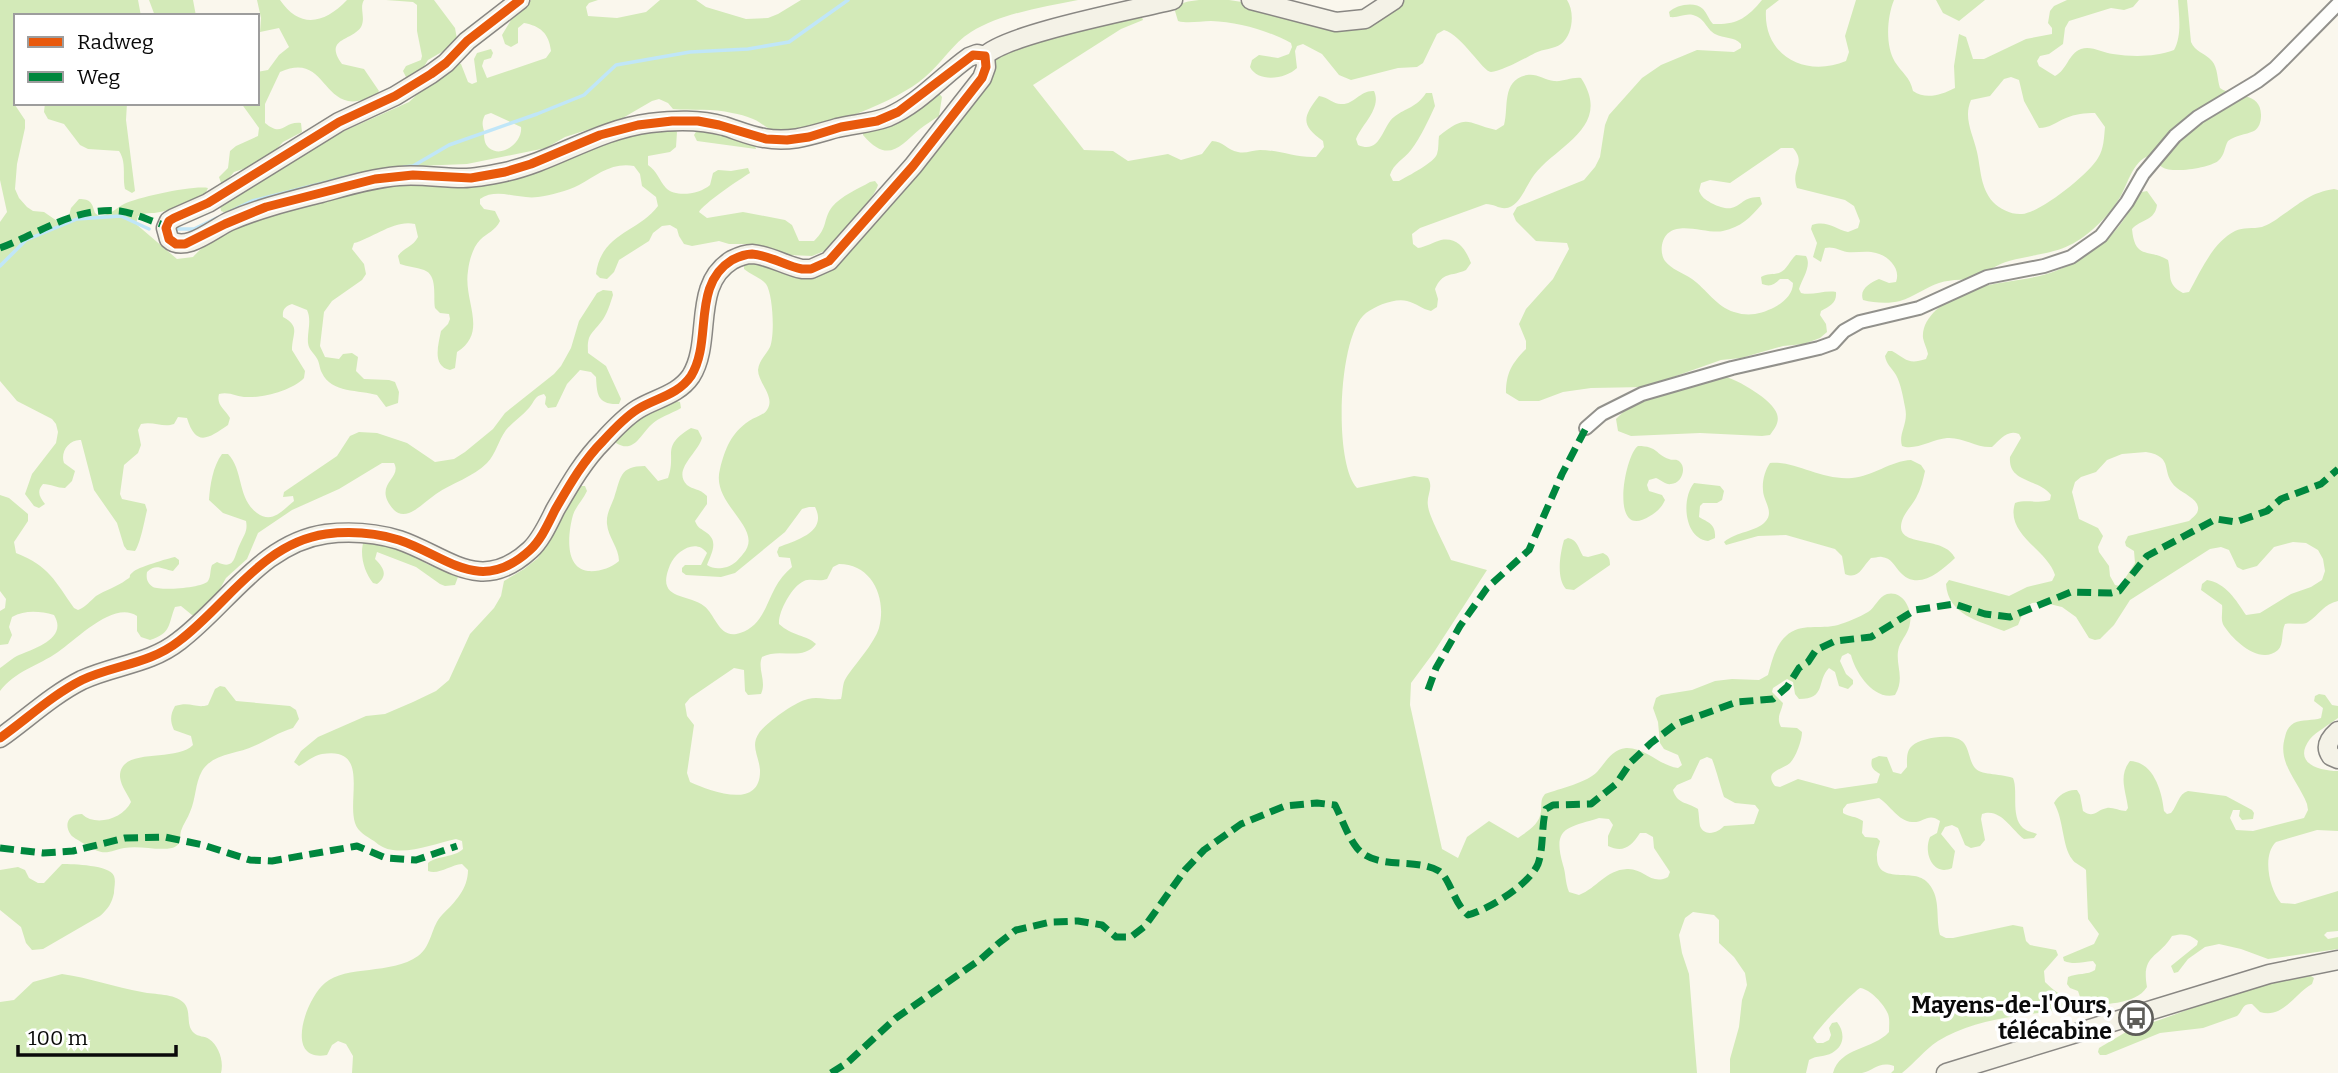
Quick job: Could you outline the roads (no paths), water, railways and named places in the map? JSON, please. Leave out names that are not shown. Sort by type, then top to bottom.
[{"type":"street","points":[[520,0],[467,41],[446,64],[431,74],[395,96],[332,126],[208,203],[172,219],[166,228],[171,242],[185,244],[266,207],[375,179],[413,175],[471,178],[505,172],[600,135],[638,125],[698,121],[766,139],[809,137],[892,115],[914,102],[969,57],[977,54],[985,56]]},
{"type":"street","points":[[985,56],[996,48],[1017,40],[1173,0]]},
{"type":"street","points":[[1251,0],[1344,22],[1365,19],[1394,0]]},
{"type":"street","points":[[1586,428],[1602,414],[1642,394],[1732,368],[1819,348],[1833,342],[1844,331],[1860,323],[1926,306],[1987,277],[2044,266],[2071,257],[2101,236],[2127,202],[2143,174],[2175,136],[2198,117],[2259,81],[2338,4]]},
{"type":"street","points":[[0,738],[75,684],[100,673],[146,660],[171,647],[200,624],[264,562],[279,551],[303,540],[337,533],[375,534],[406,543],[447,564],[470,570],[498,569],[525,554],[539,540],[573,479],[597,446],[633,413],[672,393],[689,378],[698,357],[709,289],[720,269],[737,258],[750,254],[803,269],[811,269],[829,261],[913,166],[982,78],[986,67],[985,56]]},
{"type":"street","points":[[2338,731],[2328,745],[2330,756],[2338,759]]},
{"type":"street","points":[[1946,1073],[2286,969],[2338,960]]},
{"type":"waterway","points":[[404,167],[413,166],[449,145],[584,95],[616,65],[690,52],[748,49],[789,42],[848,0]]},
{"type":"waterway","points":[[175,229],[194,229],[252,201],[359,174]]},
{"type":"waterway","points":[[0,266],[26,240],[77,219],[121,216],[149,229]]},
{"type":"place","name":"Mayens-de-l'Ours, télécabine","points":[[2136,1018]]}]
